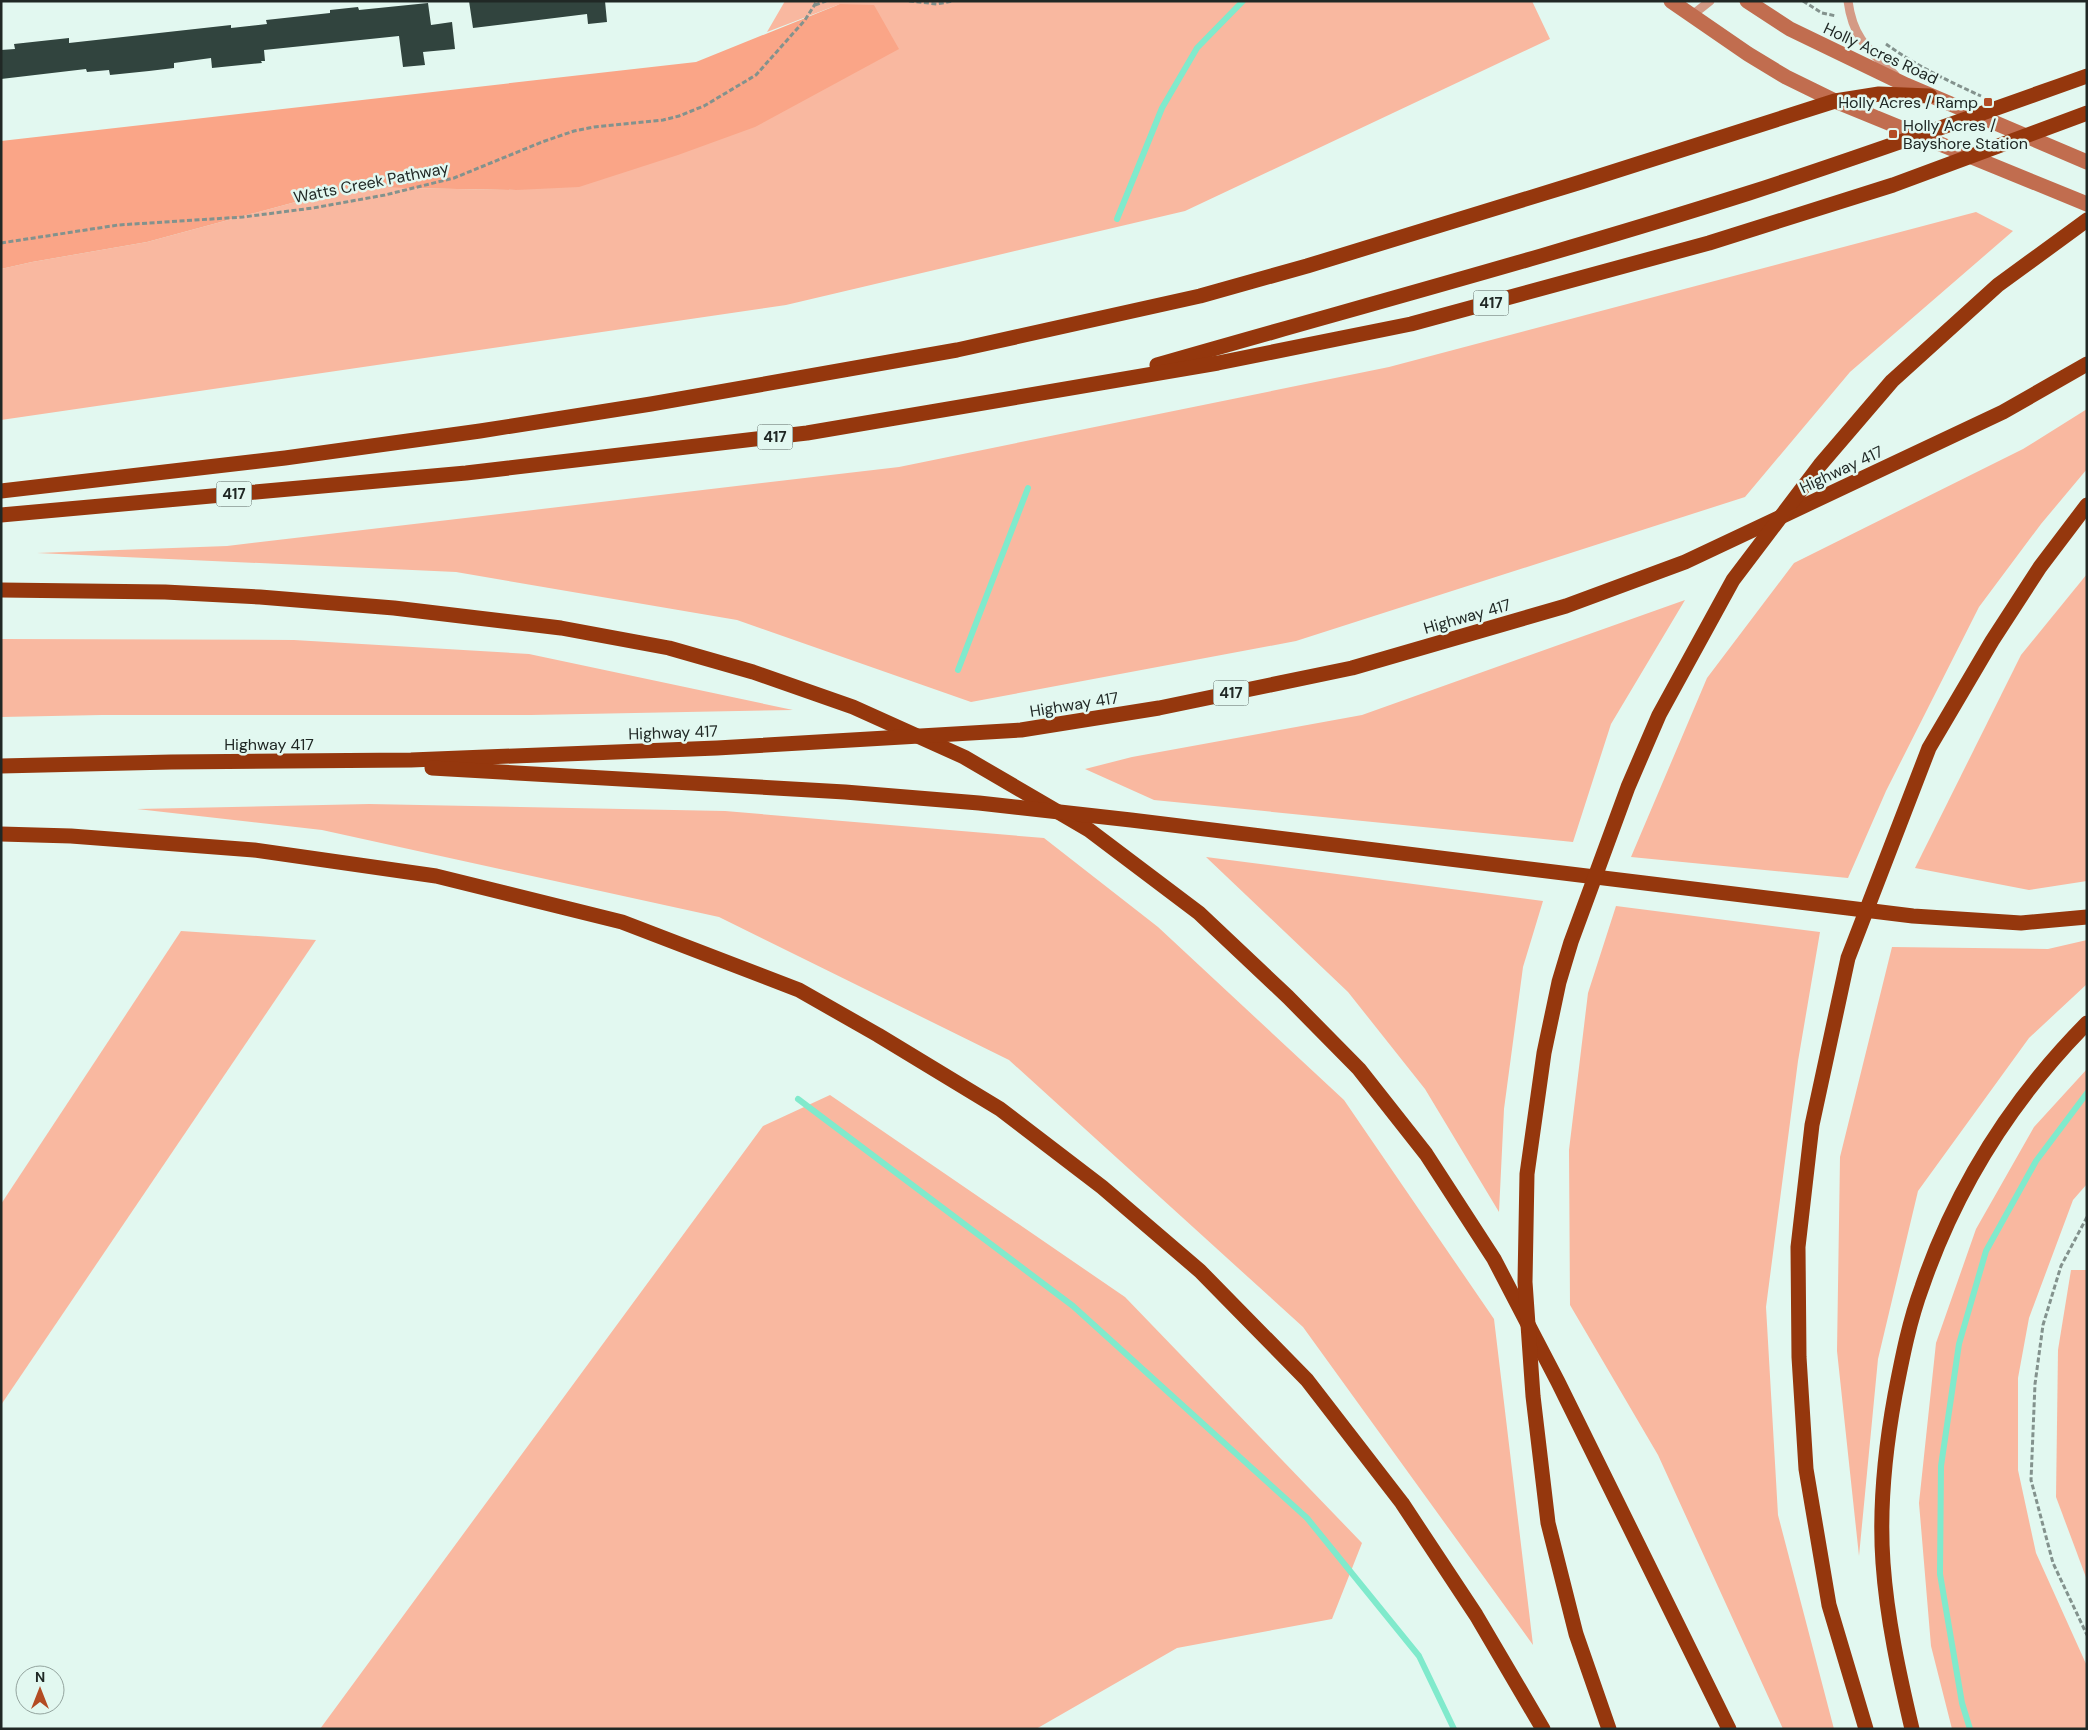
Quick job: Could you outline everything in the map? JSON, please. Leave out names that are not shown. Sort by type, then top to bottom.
[{"type":"highway","points":[[1081,386],[1548,254],[1748,193],[1952,125],[2087,76]]},
{"type":"highway","points":[[1,491],[285,458],[480,431],[651,404],[995,342],[1200,296],[1306,266],[1562,188],[1835,101],[1879,94],[1930,96]]},
{"type":"highway","name":"417","points":[[1,515],[466,473],[807,434],[1218,363],[1411,324],[1708,244],[1893,185],[2087,113]]},
{"type":"highway","points":[[1609,1729],[1576,1634],[1548,1523],[1533,1396],[1525,1282],[1527,1174],[1544,1054],[1559,982],[1570,942],[1619,810],[1659,715],[1733,580],[1820,464],[1892,381],[1998,285],[2087,220]]},
{"type":"highway","name":"Highway 417","points":[[1,766],[411,760],[717,748],[1021,730],[1159,708],[1352,668],[1566,606],[1685,562],[2003,412],[2087,364]]},
{"type":"highway","points":[[1866,1729],[1829,1605],[1806,1469],[1799,1356],[1798,1247],[1812,1125],[1848,958],[1929,748],[1998,632],[2040,567],[2087,505]]},
{"type":"highway","points":[[1,590],[89,590],[260,597],[472,616],[625,639],[669,648],[754,672],[853,707],[964,758],[1088,830],[1199,913],[1288,997],[1359,1069],[1426,1154],[1494,1259],[1558,1382],[1729,1729]]},
{"type":"highway","points":[[313,761],[845,792],[970,802],[1141,821],[1913,916],[2021,923],[2087,917]]},
{"type":"highway","points":[[1,834],[71,836],[254,850],[436,876],[622,922],[799,990],[878,1035],[1000,1110],[1102,1188],[1200,1272],[1307,1380],[1402,1503],[1476,1615],[1543,1729]]},
{"type":"highway","points":[[1912,1729],[1892,1634],[1883,1563],[1882,1526],[1887,1445],[1910,1327],[1922,1287],[1935,1254],[1951,1218],[1989,1146],[2038,1077],[2087,1023]]},
{"type":"main road","points":[[1671,1],[1786,77],[1835,101],[2087,204]]},
{"type":"main road","name":"Holly Acres Road","points":[[1747,1],[1790,29],[1906,85],[2087,162]]},
{"type":"lane","points":[[1691,16],[1710,1]]},
{"type":"lane","points":[[1848,1],[1854,30],[1868,49],[1906,85]]},
{"type":"path","points":[[816,3],[826,1]]},
{"type":"path","points":[[910,1],[937,4],[952,1]]},
{"type":"path","points":[[1803,1],[1822,13],[1850,18]]},
{"type":"path","name":"Watts Creek Pathway","points":[[1,243],[118,225],[243,217],[313,208],[385,195],[454,178],[574,131],[594,127],[663,120],[691,112],[756,75],[805,20],[816,3]]},
{"type":"path","points":[[1880,40],[1928,70],[1984,97]]},
{"type":"path","points":[[2087,1217],[2061,1266],[2043,1325],[2035,1384],[2031,1480],[2053,1563],[2087,1635]]},
{"type":"shaded area","points":[[785,1],[1532,1],[1550,39],[1185,211],[786,305],[1,420],[1,269],[147,242],[351,187],[516,190],[840,4],[767,32]]},
{"type":"shaded area","points":[[840,4],[874,5],[899,49],[755,127],[678,155],[579,187],[516,190],[351,187],[147,242],[1,269],[1,141],[696,62]]},
{"type":"shaded area","points":[[1976,212],[2013,231],[1850,372],[1745,497],[1296,641],[971,702],[737,620],[456,572],[37,553],[227,546],[899,467],[1389,367]]},
{"type":"shaded area","points":[[2087,409],[2087,469],[2041,524],[1979,607],[1886,791],[1848,878],[1631,857],[1707,678],[1794,563],[2023,449]]},
{"type":"shaded area","points":[[2087,574],[2087,881],[2029,890],[1915,868],[2021,655]]},
{"type":"shaded area","points":[[1685,600],[1611,724],[1573,842],[1154,800],[1085,769],[1132,757],[1362,715]]},
{"type":"shaded area","points":[[1,639],[294,640],[529,654],[793,710],[531,715],[102,715],[1,717]]},
{"type":"shaded area","points":[[369,804],[725,811],[1044,838],[1158,927],[1344,1100],[1494,1319],[1533,1645],[1303,1327],[1009,1060],[719,917],[322,830],[137,809]]},
{"type":"shaded area","points":[[1206,857],[1543,901],[1523,967],[1504,1109],[1499,1212],[1425,1089],[1348,992]]},
{"type":"shaded area","points":[[1616,906],[1820,932],[1798,1061],[1766,1307],[1778,1515],[1834,1729],[1783,1729],[1658,1455],[1570,1305],[1569,1150],[1588,993]]},
{"type":"shaded area","points":[[181,931],[316,940],[1,1405],[1,1204]]},
{"type":"shaded area","points":[[2087,940],[2087,984],[2029,1038],[1918,1191],[1878,1359],[1859,1556],[1837,1351],[1840,1157],[1892,947],[2048,949]]},
{"type":"shaded area","points":[[2087,1069],[2087,1184],[2073,1200],[2029,1318],[2018,1378],[2018,1470],[2036,1553],[2087,1666],[2087,1729],[1952,1729],[1931,1646],[1919,1503],[1936,1343],[1976,1229],[2034,1127]]},
{"type":"shaded area","points":[[830,1095],[1125,1297],[1362,1543],[1332,1619],[1177,1648],[1036,1729],[320,1729],[763,1126]]},
{"type":"shaded area","points":[[2071,1270],[2087,1270],[2087,1580],[2056,1497],[2058,1350]]},
{"type":"building","points":[[469,1],[605,1],[607,22],[588,24],[587,14],[473,28]]},
{"type":"building","points":[[428,3],[431,25],[452,22],[455,49],[423,52],[425,65],[403,67],[399,36],[264,50],[265,61],[261,61],[262,63],[212,68],[211,58],[174,63],[174,68],[110,75],[109,70],[87,72],[86,69],[1,79],[1,50],[15,49],[14,44],[69,38],[69,43],[231,25],[231,28],[267,24],[266,20],[330,13],[330,10],[358,7],[359,10]]},
{"type":"waterway","points":[[1117,219],[1162,108],[1197,48],[1243,1]]},
{"type":"waterway","points":[[958,670],[1028,488]]},
{"type":"waterway","points":[[1970,1729],[1962,1703],[1940,1574],[1941,1466],[1959,1344],[1986,1251],[2036,1161],[2087,1093]]},
{"type":"waterway","points":[[798,1099],[1073,1306],[1307,1518],[1419,1656],[1454,1729]]},
{"type":"place","name":"Holly Acres / Ramp","points":[[1988,102]]},
{"type":"place","name":"Holly Acres / Bayshore Station","points":[[1893,134]]}]
